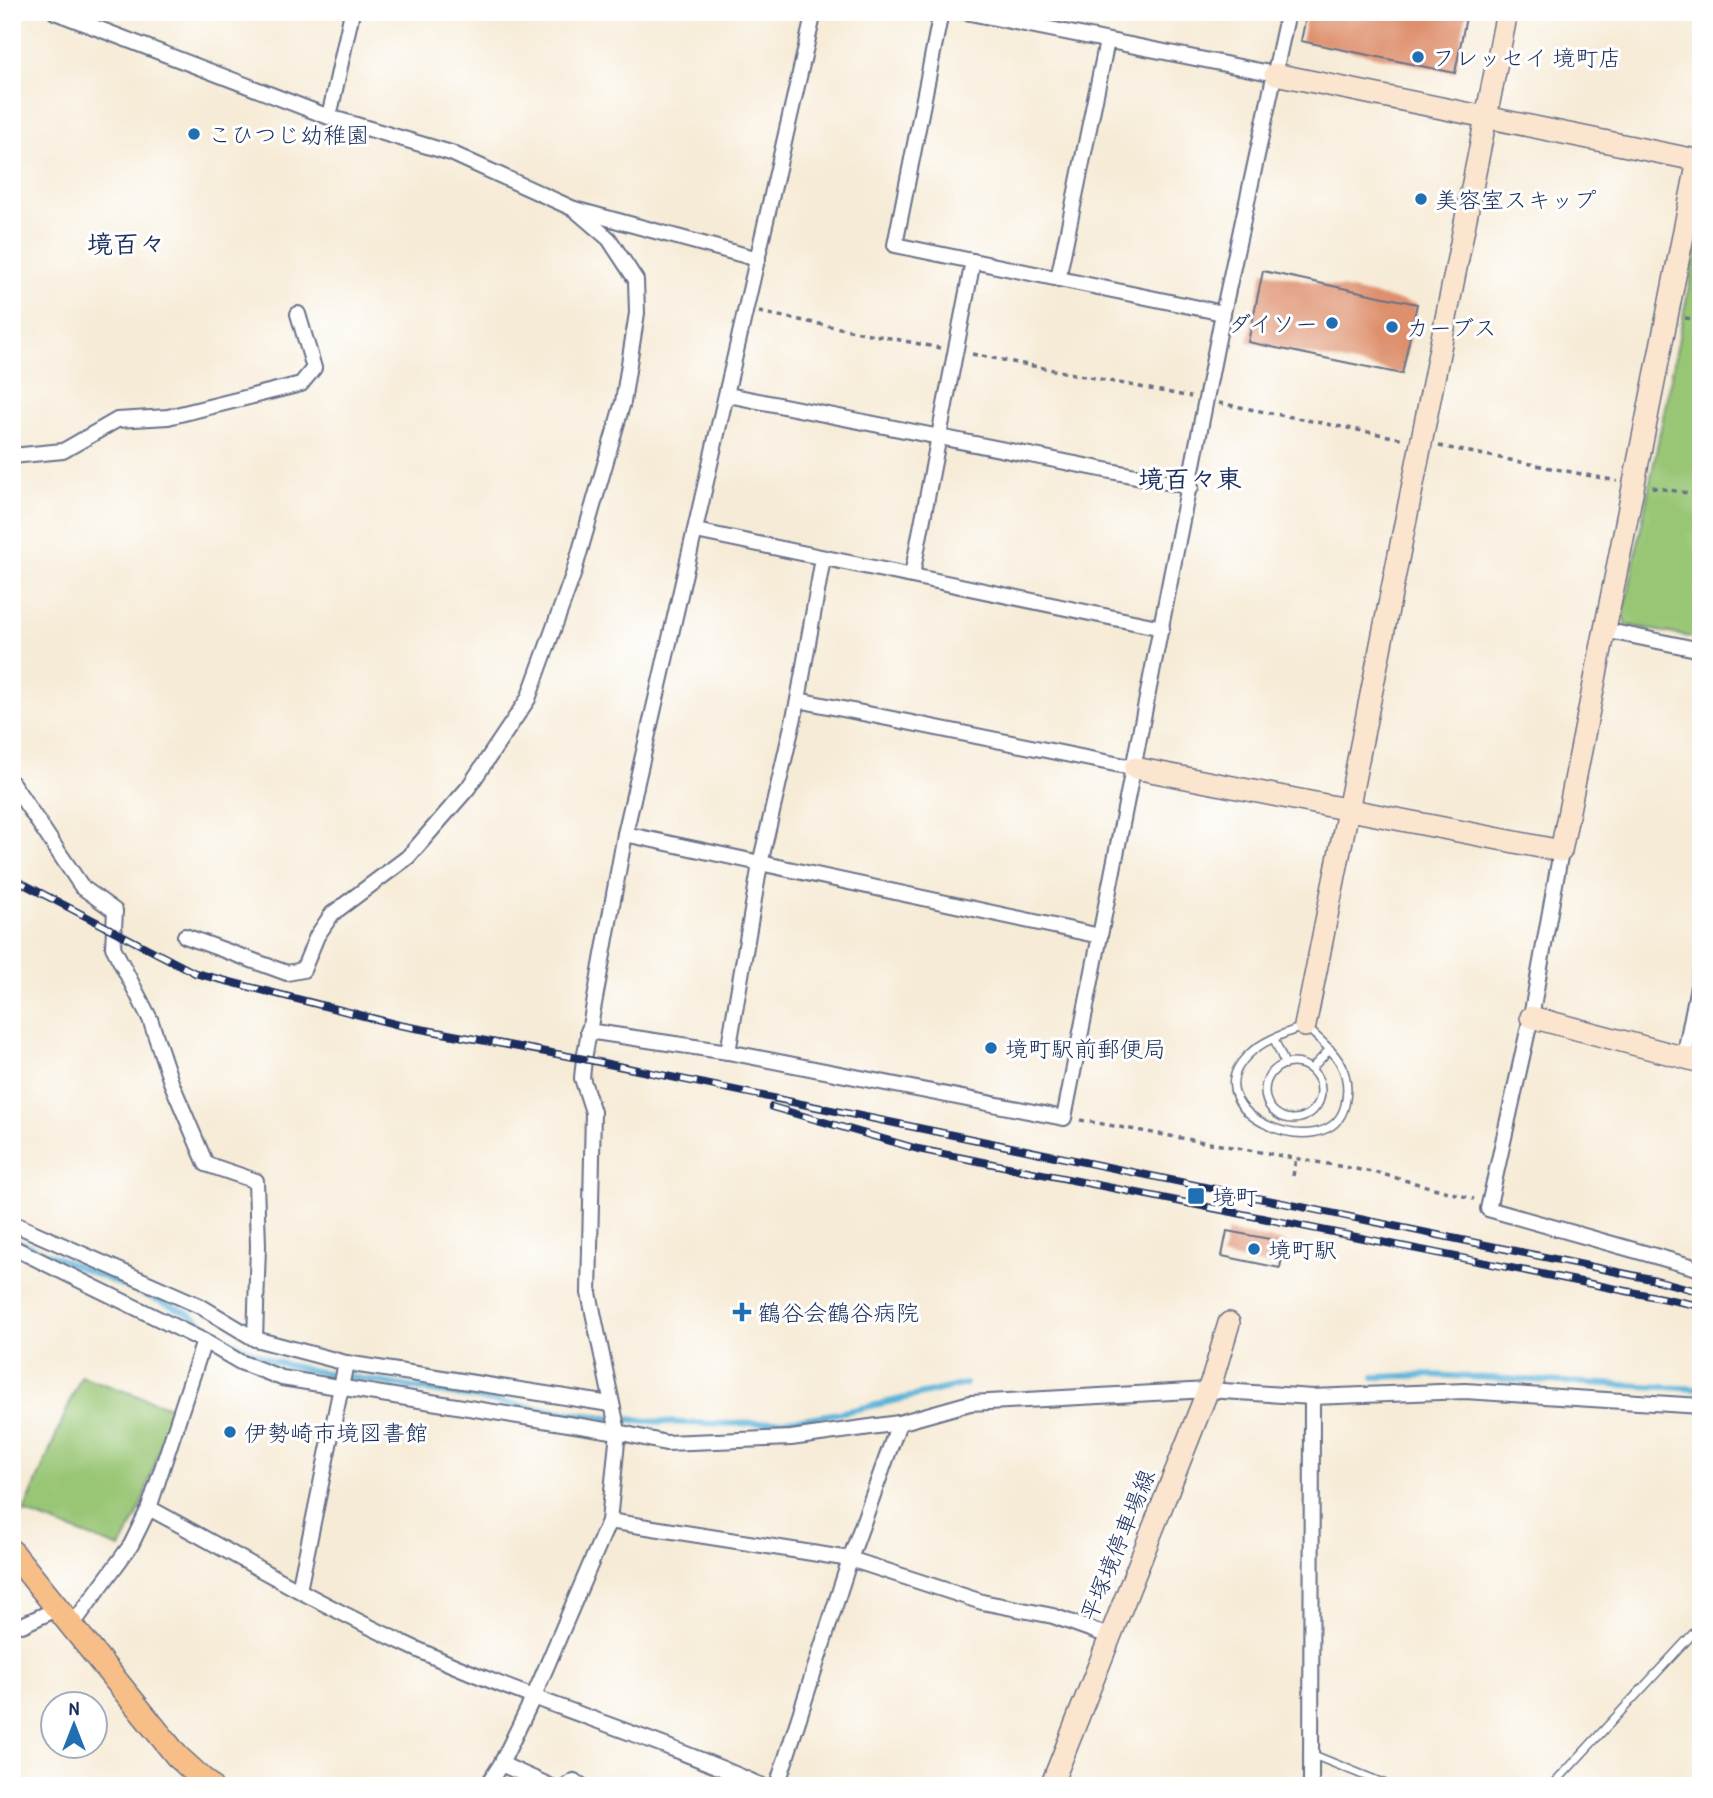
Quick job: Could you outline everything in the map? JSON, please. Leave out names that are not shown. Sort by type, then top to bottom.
[{"type":"main road","points":[[12,1552],[177,1756],[210,1786]]},
{"type":"street","points":[[55,12],[329,117],[451,153],[574,209],[758,259]]},
{"type":"street","points":[[329,117],[352,12]]},
{"type":"street","points":[[487,1786],[501,1764],[533,1698],[610,1521],[618,1432],[610,1404],[589,1293],[593,1112],[582,1078],[588,1031],[625,834],[814,12]]},
{"type":"street","points":[[942,12],[895,245],[1223,313]]},
{"type":"street","points":[[965,12],[1485,117],[1700,157],[1604,630],[1531,1017],[1488,1209],[1701,1269]]},
{"type":"street","points":[[588,1031],[728,1052],[1064,1118],[1191,486],[1223,313],[1288,12]]},
{"type":"street","points":[[1305,1026],[1507,12]]},
{"type":"street","points":[[1058,279],[1107,41]]},
{"type":"street","points":[[185,936],[287,973],[303,970],[317,936],[332,915],[408,857],[468,789],[528,699],[588,526],[623,402],[634,340],[636,279],[609,239],[574,209]]},
{"type":"street","points":[[912,575],[973,261]]},
{"type":"street","points":[[12,456],[63,451],[117,420],[168,417],[301,384],[314,368],[298,314]]},
{"type":"street","points":[[728,395],[1191,486]]},
{"type":"street","points":[[696,531],[1162,628]]},
{"type":"street","points":[[728,1052],[760,864],[798,699],[824,558]]},
{"type":"street","points":[[1604,630],[1701,650]]},
{"type":"street","points":[[798,699],[1561,851]]},
{"type":"street","points":[[12,783],[82,887],[115,911],[113,947],[150,1019],[172,1082],[206,1164],[256,1181],[258,1245],[254,1339]]},
{"type":"street","points":[[625,834],[1100,936]]},
{"type":"street","points":[[1531,1017],[1692,1060],[1701,971]]},
{"type":"street","points":[[12,1223],[200,1306],[254,1339],[346,1363],[610,1404]]},
{"type":"street","points":[[12,1247],[204,1340],[240,1362],[282,1378],[618,1432],[666,1443],[791,1438],[899,1423],[970,1403],[1212,1377],[1312,1397],[1465,1391],[1701,1406]]},
{"type":"street","name":"平塚境停車場線","points":[[1051,1786],[1212,1377],[1229,1323]]},
{"type":"street","points":[[12,1623],[22,1625],[66,1616],[131,1545],[149,1508],[204,1340]]},
{"type":"street","points":[[299,1590],[344,1387],[346,1363]]},
{"type":"street","points":[[1311,1786],[1312,1397]]},
{"type":"street","points":[[776,1786],[850,1559],[899,1423]]},
{"type":"street","points":[[149,1508],[299,1590],[411,1647],[533,1698],[690,1753],[762,1786]]},
{"type":"street","points":[[610,1521],[850,1559],[982,1602],[1053,1616],[1109,1636]]},
{"type":"street","points":[[501,1764],[550,1786]]},
{"type":"street","points":[[567,1786],[574,1781],[582,1786]]},
{"type":"lane","points":[[1305,1026],[1330,1049],[1345,1070],[1349,1082],[1345,1108],[1337,1122],[1325,1129],[1285,1131],[1262,1124],[1245,1112],[1235,1084],[1241,1063],[1249,1054],[1274,1039],[1305,1026]]},
{"type":"lane","points":[[1274,1039],[1285,1064]]},
{"type":"lane","points":[[1311,1069],[1330,1049]]},
{"type":"lane","points":[[1301,1063],[1311,1069],[1321,1088],[1320,1099],[1306,1116],[1288,1118],[1275,1113],[1265,1093],[1271,1073],[1285,1064],[1301,1063]]},
{"type":"lane","points":[[1285,1131],[1288,1118]]},
{"type":"lane","points":[[1552,1786],[1701,1625]]},
{"type":"lane","points":[[1311,1754],[1390,1786]]},
{"type":"path","points":[[747,309],[1693,494],[1701,499]]},
{"type":"path","points":[[1683,318],[1701,320]]},
{"type":"path","points":[[1064,1118],[1378,1173],[1489,1203]]},
{"type":"path","points":[[1293,1176],[1296,1158]]},
{"type":"green space","points":[[1701,227],[1701,639],[1627,625],[1623,618]]},
{"type":"green space","points":[[81,1376],[173,1408],[138,1514],[120,1548],[24,1512]]},
{"type":"building","name":"フレッセイ 境町店","points":[[1307,12],[1467,12],[1455,73],[1301,41]]},
{"type":"building","name":"ダイソー","points":[[1263,271],[1417,304],[1402,374],[1248,342]]},
{"type":"building","name":"境町駅","points":[[1227,1231],[1285,1242],[1280,1268],[1222,1256]]},
{"type":"waterway","points":[[12,1239],[186,1312],[225,1338],[272,1361],[308,1370],[531,1407],[644,1420],[757,1423],[810,1418],[966,1384]]},
{"type":"waterway","points":[[1374,1377],[1432,1375],[1701,1389]]},
{"type":"railway","points":[[12,878],[195,973],[399,1025],[584,1059],[1656,1280],[1701,1292]]},
{"type":"railway","points":[[772,1107],[918,1149],[1701,1306]]},
{"type":"place","name":"フレッセイ 境町店","points":[[1418,57]]},
{"type":"place","name":"こひつじ幼稚園","points":[[194,134]]},
{"type":"place","name":"美容室スキップ","points":[[1421,199]]},
{"type":"place","name":"ダイソー","points":[[1332,323]]},
{"type":"place","name":"カーブス","points":[[1392,327]]},
{"type":"place","name":"境町駅前郵便局","points":[[991,1048]]},
{"type":"place","name":"境町","points":[[1196,1196]]},
{"type":"place","name":"境町駅","points":[[1254,1249]]},
{"type":"place","name":"鶴谷会鶴谷病院","points":[[742,1312]]},
{"type":"place","name":"伊勢崎市境図書館","points":[[230,1432]]},
{"type":"district","name":"境百々","points":[[126,243]]},
{"type":"district","name":"境百々東","points":[[1190,478]]}]
